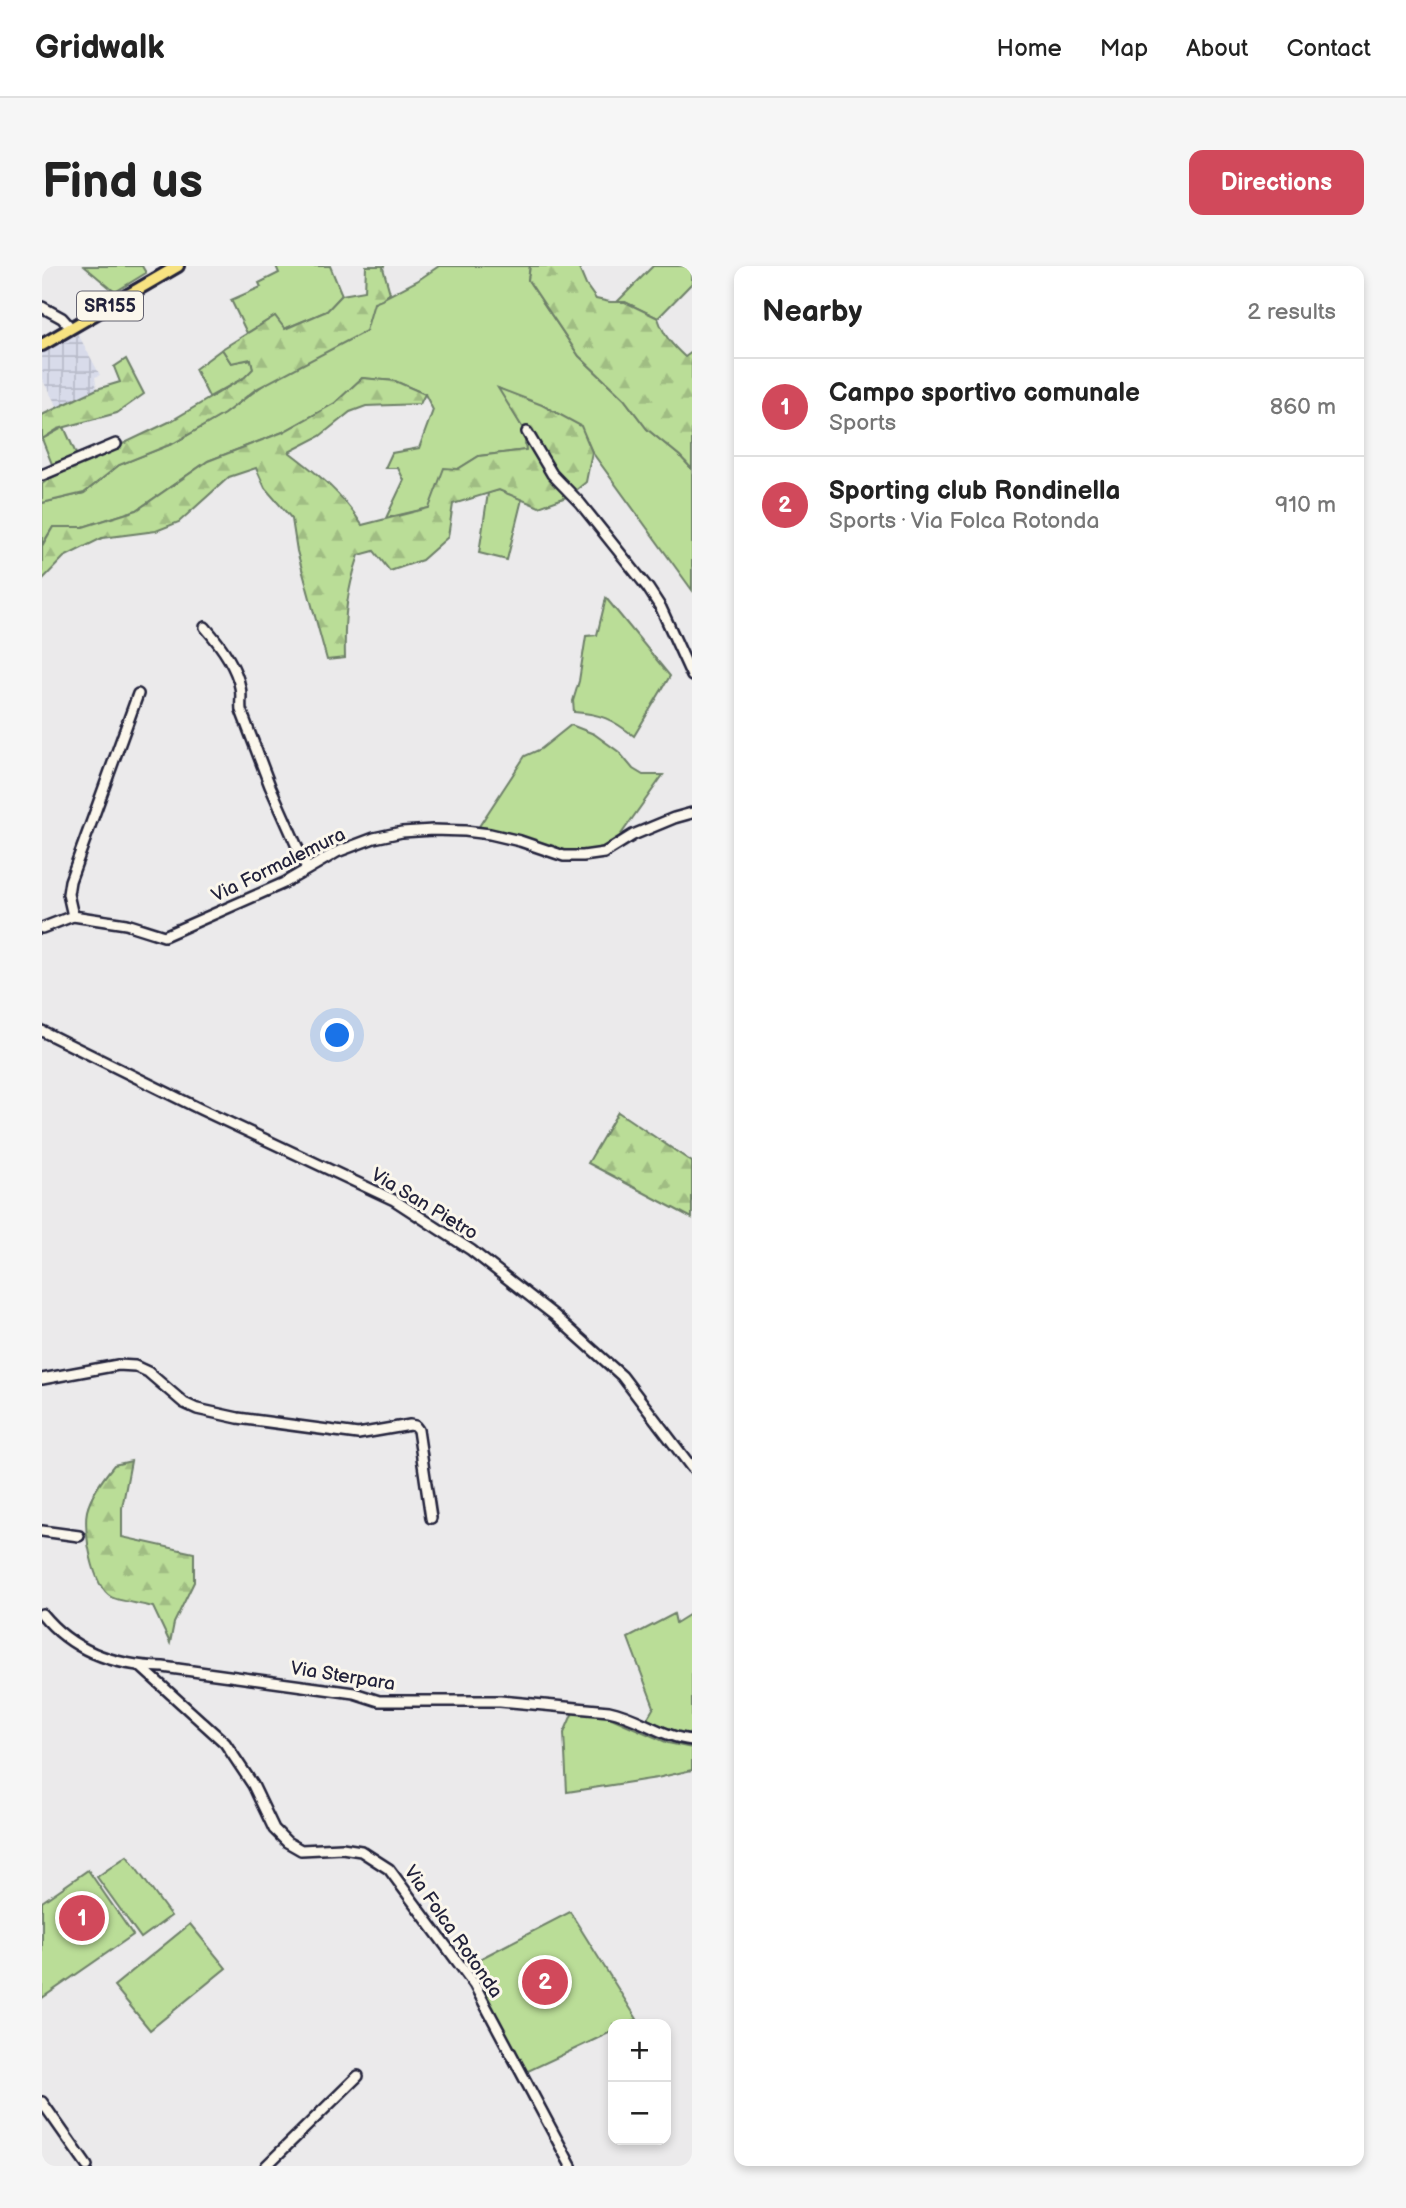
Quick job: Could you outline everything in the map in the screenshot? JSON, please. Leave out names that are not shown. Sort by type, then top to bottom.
[{"type":"main road","name":"SR155","points":[[42,345],[178,266]]},
{"type":"street","points":[[42,307],[62,318],[71,328]]},
{"type":"street","points":[[527,432],[552,474],[580,503],[648,588],[661,608],[692,676]]},
{"type":"street","points":[[42,475],[116,444]]},
{"type":"street","points":[[205,627],[218,642],[239,682],[242,691],[239,698],[241,710],[270,786],[307,869]]},
{"type":"street","points":[[74,916],[68,894],[70,881],[138,694]]},
{"type":"street","name":"Via Formalemura","points":[[42,928],[74,916],[100,918],[164,936],[284,883],[337,852],[374,838],[402,832],[433,830],[490,834],[564,856],[596,855],[633,835],[692,813]]},
{"type":"street","name":"Via San Pietro","points":[[42,1031],[394,1200],[471,1250],[554,1315],[622,1376],[692,1468]]},
{"type":"street","points":[[42,1379],[118,1365],[135,1366],[148,1372],[184,1403],[197,1409],[238,1418],[358,1434],[415,1426],[418,1430],[430,1518]]},
{"type":"street","points":[[42,1531],[79,1536]]},
{"type":"street","name":"Via Sterpara","points":[[42,1614],[63,1636],[80,1647],[107,1659],[140,1666],[354,1693],[379,1701],[489,1700],[609,1711],[626,1714],[657,1732],[692,1740]]},
{"type":"street","name":"Via Folca Rotonda","points":[[140,1666],[225,1743],[253,1785],[274,1829],[288,1842],[300,1850],[342,1848],[361,1851],[389,1868],[474,1984],[571,2166]]},
{"type":"street","points":[[265,2166],[358,2076]]},
{"type":"street","points":[[42,2102],[87,2166]]},
{"type":"shaded area","points":[[78,334],[100,375],[95,377],[97,389],[58,408],[42,379],[42,353]]},
{"type":"green space","points":[[84,266],[142,266],[146,273],[115,292]]},
{"type":"green space","points":[[276,266],[330,266],[342,295],[327,311],[284,329],[275,316],[247,333],[231,300],[261,287],[259,283],[279,273]]},
{"type":"green space","points":[[366,266],[384,266],[390,293],[374,303],[366,331],[256,389],[224,414],[174,443],[119,465],[84,493],[42,503],[42,484],[49,479],[171,421],[245,377],[253,369],[251,359],[231,363],[222,349],[275,316],[285,329],[327,311],[342,295],[365,291]]},
{"type":"green space","points":[[439,266],[530,266],[528,280],[579,356],[624,399],[647,429],[692,469],[692,590],[592,452],[580,426],[500,389],[524,430],[526,450],[479,456],[458,469],[429,508],[386,518],[404,480],[398,468],[385,468],[392,453],[419,448],[433,410],[425,394],[395,381],[362,378],[335,403],[283,432],[208,461],[137,510],[83,527],[53,527],[42,545],[42,503],[84,493],[119,465],[174,443],[224,414],[374,303],[417,281]]},
{"type":"green space","points":[[530,266],[578,266],[596,299],[625,302],[658,318],[665,335],[685,357],[692,352],[692,469],[647,429],[624,399],[579,356],[528,280]]},
{"type":"green space","points":[[653,266],[692,266],[692,283],[658,318],[625,302],[617,302]]},
{"type":"green space","points":[[222,349],[231,363],[251,359],[253,369],[245,377],[209,397],[195,369]]},
{"type":"green space","points":[[126,359],[144,394],[117,413],[58,429],[42,439],[42,415],[97,389],[120,382],[114,367]]},
{"type":"green space","points":[[362,378],[395,381],[425,394],[420,404],[366,406],[350,412],[320,436],[289,452],[329,485],[362,525],[429,508],[444,468],[458,469],[479,456],[526,450],[524,430],[498,388],[542,405],[581,426],[592,452],[586,482],[569,496],[539,507],[499,490],[453,504],[448,537],[422,560],[390,571],[374,551],[359,555],[347,606],[345,658],[327,660],[297,551],[292,519],[265,488],[256,468],[229,477],[179,522],[156,531],[102,538],[64,557],[42,580],[42,546],[53,527],[83,527],[137,510],[208,461],[283,432],[335,403]]},
{"type":"green space","points":[[64,427],[77,456],[52,464],[42,439]]},
{"type":"green space","points":[[499,490],[522,499],[507,560],[479,553],[488,493]]},
{"type":"green space","points":[[606,598],[670,676],[634,736],[606,718],[574,712],[573,701],[586,636],[597,635]]},
{"type":"green space","points":[[571,725],[594,734],[619,752],[633,769],[643,775],[663,775],[619,837],[588,851],[569,851],[550,849],[478,828],[525,756],[541,749]]},
{"type":"green space","points":[[618,1112],[692,1162],[692,1218],[588,1163]]},
{"type":"green space","points":[[131,1461],[122,1508],[122,1537],[194,1553],[194,1582],[174,1623],[170,1643],[153,1607],[111,1597],[105,1591],[94,1570],[91,1557],[86,1520],[89,1505],[98,1486],[114,1465]]},
{"type":"green space","points":[[692,1613],[692,1734],[674,1731],[647,1719],[654,1707],[628,1638],[674,1614],[676,1623]]},
{"type":"green space","points":[[573,1712],[607,1716],[668,1743],[692,1748],[692,1770],[567,1792],[564,1733]]},
{"type":"green space","points":[[127,1856],[171,1916],[141,1938],[97,1877]]},
{"type":"green space","points":[[88,1870],[133,1935],[42,1998],[42,1902]]},
{"type":"green space","points":[[570,1912],[637,2019],[608,2019],[608,2033],[526,2072],[486,1997],[466,1966]]},
{"type":"green space","points":[[190,1924],[226,1968],[150,2030],[114,1986]]},
{"type":"place","name":"Campo sportivo comunale","points":[[82,1918]]},
{"type":"place","name":"Sporting club Rondinella","points":[[545,1982]]}]
